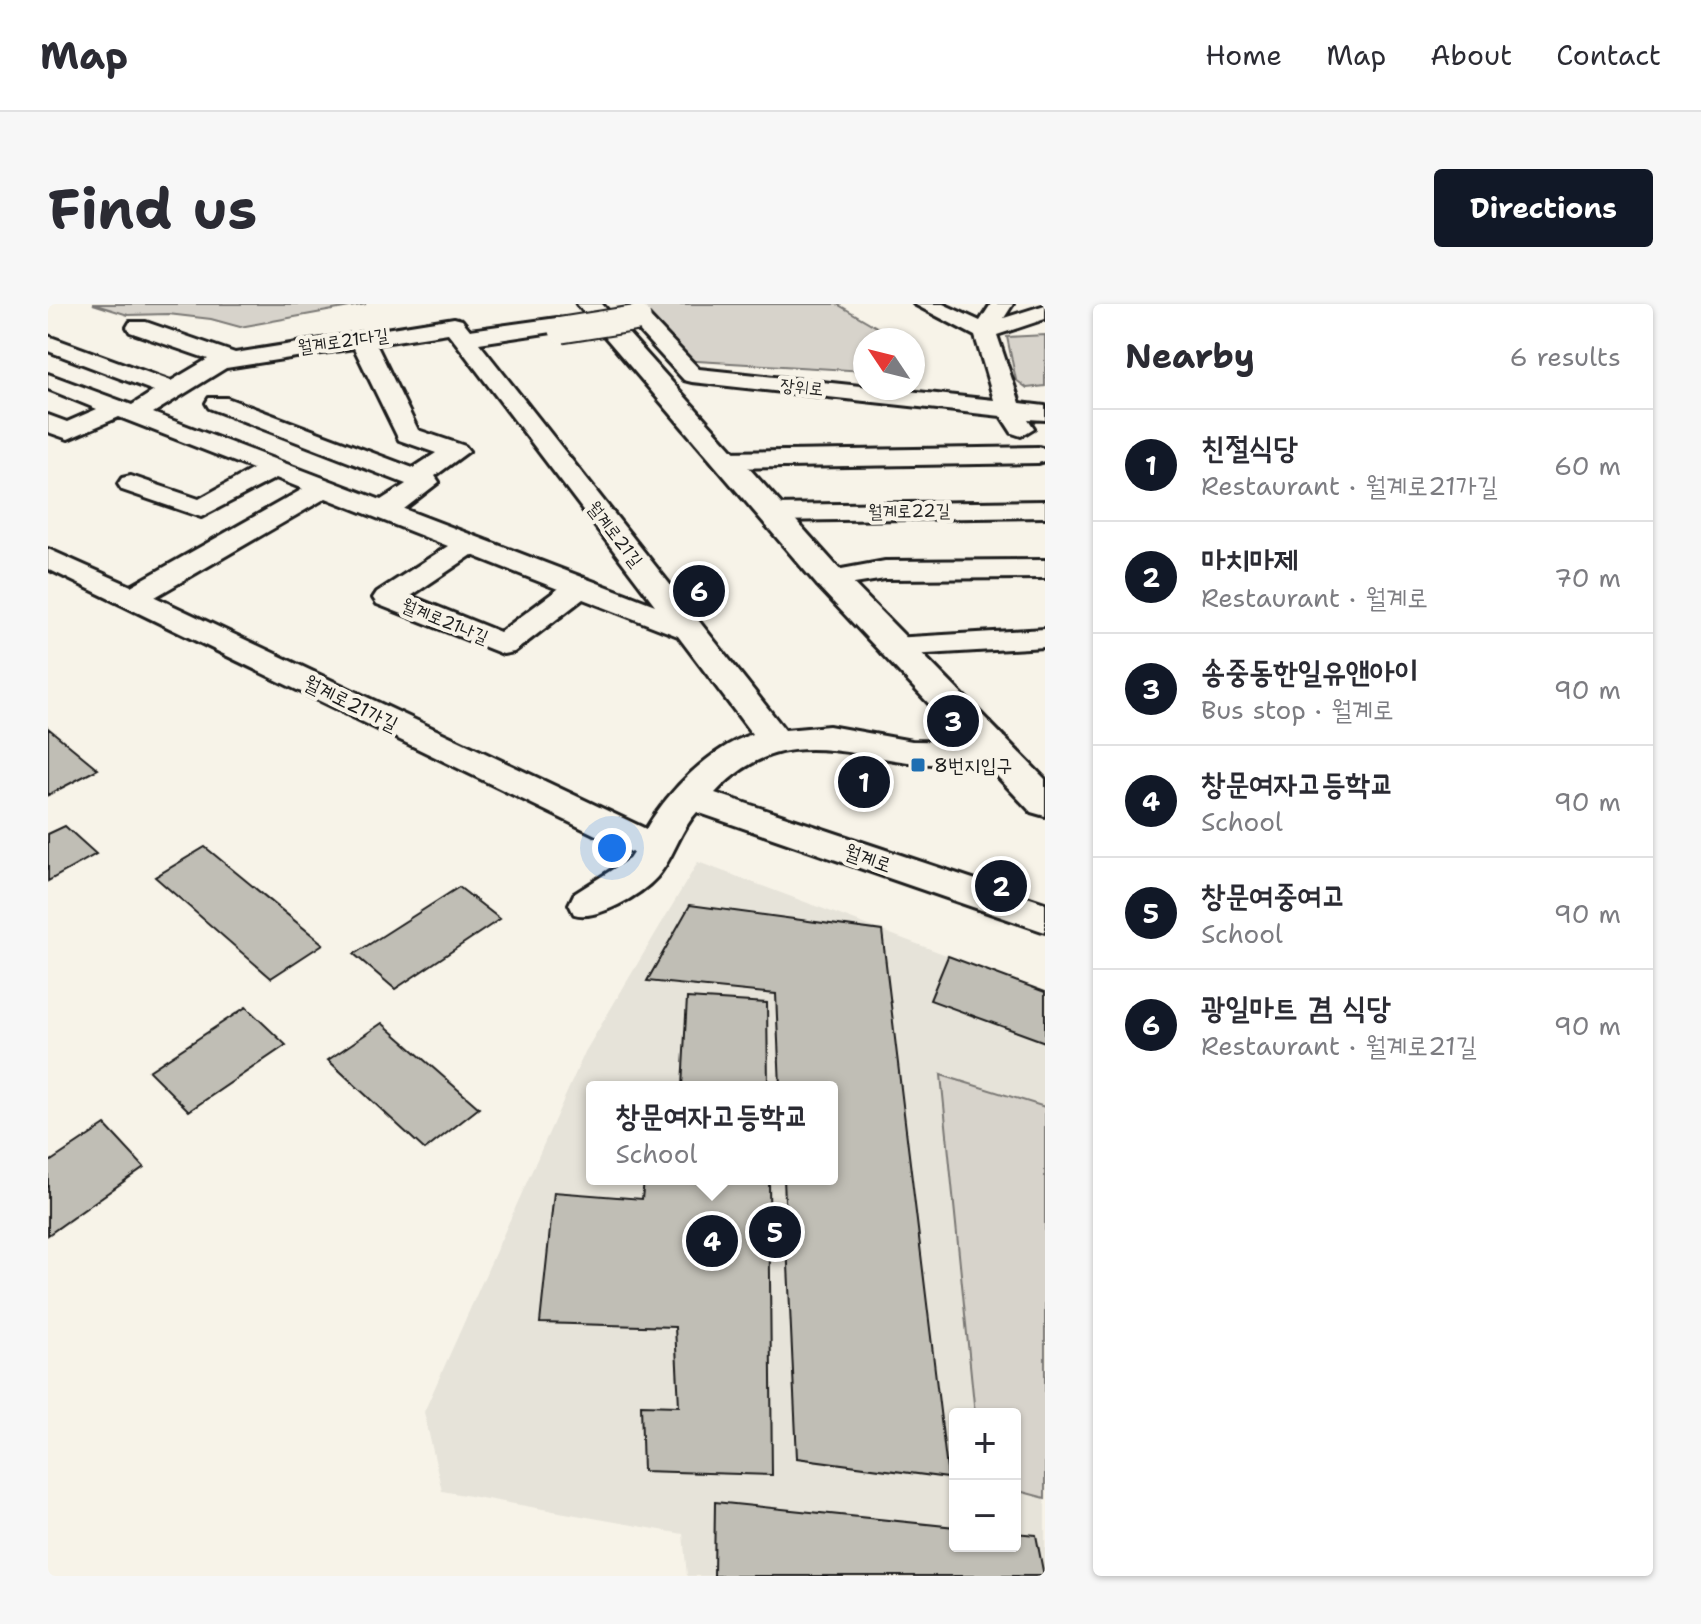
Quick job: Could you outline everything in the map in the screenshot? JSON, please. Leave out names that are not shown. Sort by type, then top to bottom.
[{"type":"main road","points":[[589,304],[830,579],[1045,803]]},
{"type":"street","points":[[925,304],[985,332],[1045,312]]},
{"type":"street","points":[[1002,304],[985,332],[1009,408],[1042,461]]},
{"type":"street","name":"장위로","points":[[459,332],[557,325],[562,330],[638,318],[692,375],[1045,413]]},
{"type":"street","name":"월계로21다길","points":[[138,327],[231,359]]},
{"type":"street","name":"월계로21다길","points":[[124,412],[172,390],[219,362],[231,359],[362,339],[459,332]]},
{"type":"street","name":"월계로21길","points":[[459,332],[776,742]]},
{"type":"street","points":[[48,338],[172,390]]},
{"type":"street","points":[[362,339],[408,435],[456,451],[415,478]]},
{"type":"street","points":[[48,381],[688,629]]},
{"type":"street","points":[[218,403],[426,482],[383,511]]},
{"type":"street","points":[[48,423],[68,431],[124,412]]},
{"type":"street","points":[[725,460],[1042,461]]},
{"type":"street","points":[[131,484],[201,509],[273,469]]},
{"type":"street","points":[[132,598],[324,488]]},
{"type":"street","name":"월계로22길","points":[[772,513],[1045,509]]},
{"type":"street","name":"월계로21나길","points":[[470,544],[388,598],[503,645],[580,587]]},
{"type":"street","name":"월계로21가길","points":[[48,558],[654,848]]},
{"type":"street","points":[[830,579],[885,570],[1045,569]]},
{"type":"street","points":[[893,647],[1045,638]]},
{"type":"street","points":[[588,904],[643,868],[672,816],[719,767],[760,743],[829,737],[912,752],[994,753]]},
{"type":"street","name":"월계로","points":[[690,797],[1045,918]]},
{"type":"shaded area","points":[[93,304],[366,304],[240,327],[211,319],[168,314],[128,315]]},
{"type":"shaded area","points":[[628,304],[837,304],[878,328],[853,328],[853,370],[680,360]]},
{"type":"shaded area","points":[[1045,335],[1045,386],[1027,388],[1016,380],[1007,337]]},
{"type":"shaded area","points":[[698,862],[1045,992],[1045,1576],[687,1576],[683,1534],[442,1491],[424,1412],[585,1052]]},
{"type":"shaded area","points":[[941,1075],[1045,1107],[1045,1498],[1021,1492],[1021,1408],[974,1408]]},
{"type":"building","points":[[48,728],[98,769],[48,795]]},
{"type":"building","points":[[65,826],[96,854],[48,881],[48,834]]},
{"type":"building","points":[[205,847],[323,944],[271,978],[155,877]]},
{"type":"building","points":[[459,887],[500,919],[395,989],[354,954]]},
{"type":"building","points":[[690,905],[882,931],[948,1478],[797,1458],[784,1185],[838,1185],[838,1081],[780,1081],[776,994],[647,981]]},
{"type":"building","points":[[948,956],[1045,992],[1045,1042],[930,1000]]},
{"type":"building","points":[[687,998],[767,1003],[768,1081],[682,1081]]},
{"type":"building","points":[[246,1007],[286,1045],[189,1111],[149,1071]]},
{"type":"building","points":[[382,1023],[479,1108],[425,1150],[328,1060]]},
{"type":"building","points":[[105,1125],[144,1167],[48,1235],[48,1163]]},
{"type":"building","points":[[643,1185],[769,1185],[772,1475],[643,1471],[641,1405],[679,1406],[675,1327],[540,1323],[554,1192],[642,1199]]},
{"type":"building","points":[[715,1502],[949,1526],[949,1552],[1021,1552],[1021,1534],[1036,1535],[1044,1576],[714,1576]]},
{"type":"place","name":"광일마트 겸 식당","points":[[699,591]]},
{"type":"place","name":"송중동한일유앤아이","points":[[953,721]]},
{"type":"place","name":"8번지입구","points":[[918,765]]},
{"type":"place","name":"친절식당","points":[[864,782]]},
{"type":"place","name":"마치마제","points":[[1001,886]]},
{"type":"place","name":"창문여중여고","points":[[775,1232]]},
{"type":"place","name":"창문여자고등학교","points":[[712,1241]]}]
